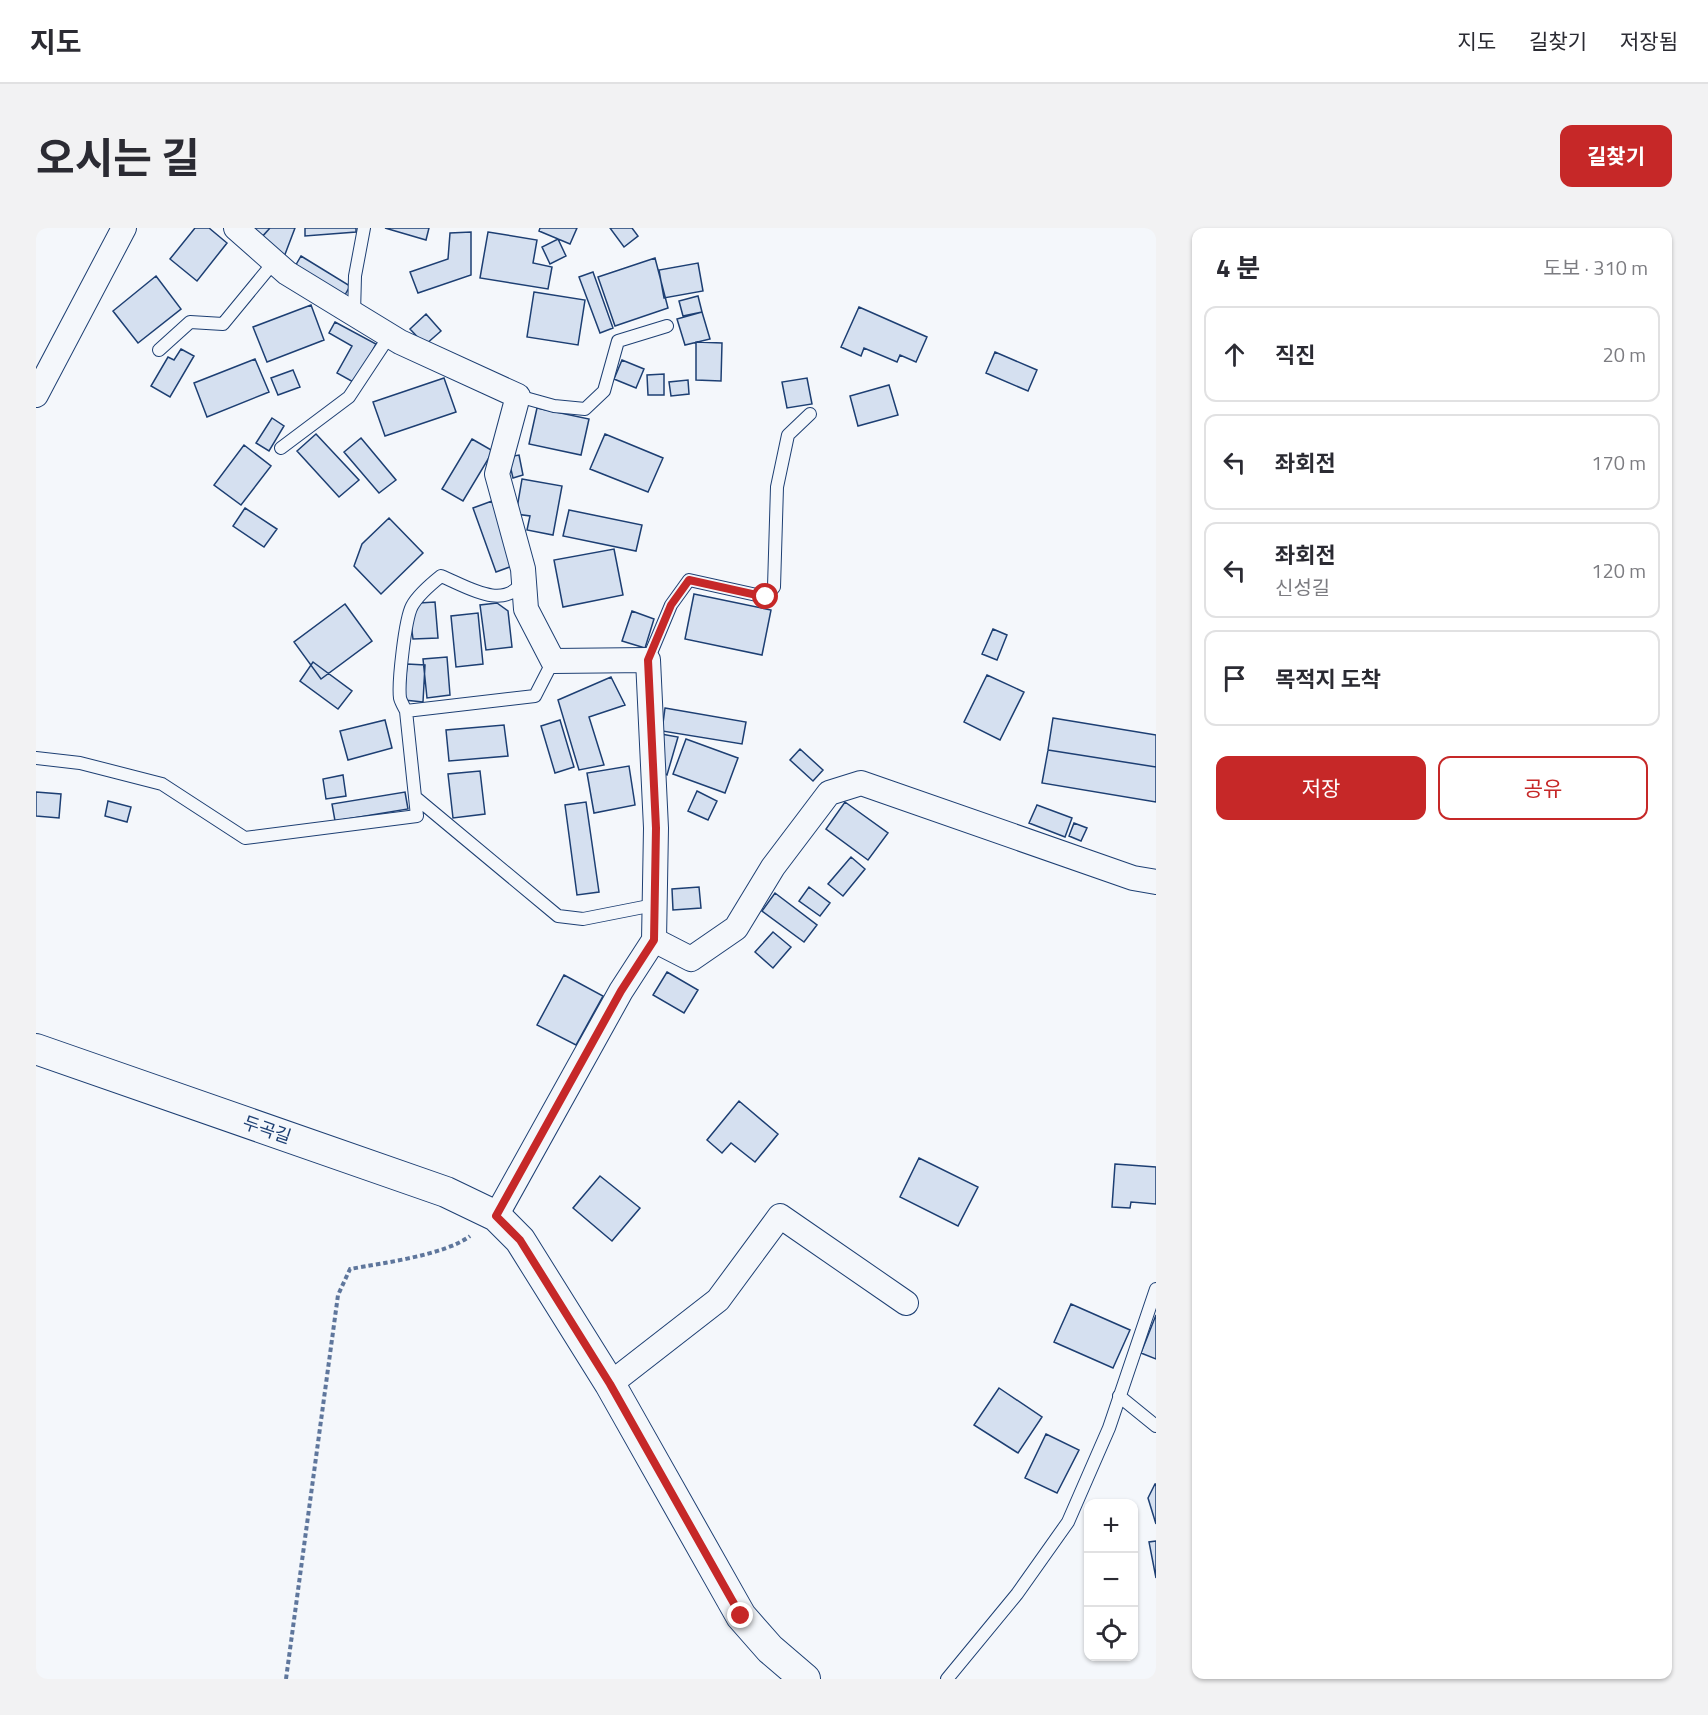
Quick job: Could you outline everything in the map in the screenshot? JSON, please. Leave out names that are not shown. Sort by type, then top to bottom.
[{"type":"street","points":[[36,395],[124,228]]},
{"type":"street","points":[[236,228],[287,273],[390,335],[518,396],[497,474],[523,569],[526,609],[553,661],[648,660],[656,828],[654,940],[621,991],[496,1216]]},
{"type":"street","points":[[654,940],[691,959],[736,928],[773,867],[829,793],[861,783],[1133,878],[1156,882]]},
{"type":"street","name":"두곡길","points":[[36,1049],[446,1192],[496,1216],[520,1240],[610,1384],[741,1616],[770,1649],[805,1679]]},
{"type":"street","points":[[610,1384],[718,1300],[780,1216],[906,1303]]},
{"type":"lane","points":[[354,313],[355,276],[364,228]]},
{"type":"lane","points":[[159,350],[190,322],[223,324],[274,262]]},
{"type":"lane","points":[[518,396],[554,406],[585,409],[604,392],[618,341],[667,326]]},
{"type":"lane","points":[[281,448],[349,397],[390,335]]},
{"type":"lane","points":[[648,660],[671,605],[689,580],[766,597],[774,587],[779,476],[788,435],[810,414]]},
{"type":"lane","points":[[36,758],[80,763],[162,784],[245,838],[417,816],[406,711],[400,699],[403,654],[412,606],[441,576],[484,594],[508,596],[518,589],[524,580]]},
{"type":"lane","points":[[406,711],[535,696],[553,661]]},
{"type":"lane","points":[[415,797],[558,916],[583,919],[654,905]]},
{"type":"lane","points":[[947,1679],[1017,1594],[1068,1522],[1109,1428],[1156,1289]]},
{"type":"lane","points":[[1119,1396],[1156,1426]]},
{"type":"path","points":[[286,1679],[338,1294],[350,1269],[405,1259],[460,1243],[496,1216]]},
{"type":"building","points":[[195,228],[209,228],[227,243],[197,281],[170,259]]},
{"type":"building","points":[[246,228],[270,228],[258,241]]},
{"type":"building","points":[[270,228],[295,228],[284,257],[262,237]]},
{"type":"building","points":[[305,228],[356,228],[356,232],[305,236]]},
{"type":"building","points":[[385,228],[429,228],[426,240]]},
{"type":"building","points":[[540,228],[577,228],[570,244],[539,231]]},
{"type":"building","points":[[610,228],[632,228],[638,236],[624,247]]},
{"type":"building","points":[[471,232],[471,275],[418,293],[410,272],[448,259],[450,233]]},
{"type":"building","points":[[488,232],[537,240],[533,263],[552,267],[548,289],[480,278]]},
{"type":"building","points":[[558,239],[566,256],[550,264],[542,247]]},
{"type":"building","points":[[301,256],[350,286],[342,300],[293,270]]},
{"type":"building","points":[[655,258],[668,308],[615,326],[598,277]]},
{"type":"building","points":[[698,263],[703,291],[664,298],[659,270]]},
{"type":"building","points":[[593,272],[613,328],[600,333],[579,277]]},
{"type":"building","points":[[156,276],[181,309],[138,343],[113,311]]},
{"type":"building","points":[[534,292],[585,300],[578,345],[527,337]]},
{"type":"building","points":[[698,296],[702,312],[683,316],[679,301]]},
{"type":"building","points":[[311,305],[324,340],[267,362],[253,327]]},
{"type":"building","points":[[859,307],[927,337],[916,362],[900,355],[897,362],[864,348],[861,356],[841,347]]},
{"type":"building","points":[[702,312],[710,339],[685,345],[677,319]]},
{"type":"building","points":[[426,314],[441,331],[425,345],[410,329]]},
{"type":"building","points":[[335,322],[376,344],[355,383],[337,373],[352,346],[329,333]]},
{"type":"building","points":[[696,342],[722,343],[721,381],[696,380]]},
{"type":"building","points":[[181,349],[194,356],[170,397],[151,386],[168,357],[174,360]]},
{"type":"building","points":[[995,352],[1037,370],[1028,391],[986,373]]},
{"type":"building","points":[[255,359],[269,392],[207,417],[194,383]]},
{"type":"building","points":[[622,360],[644,369],[636,388],[614,379]]},
{"type":"building","points":[[293,370],[300,387],[278,395],[271,378]]},
{"type":"building","points":[[664,374],[664,395],[648,395],[647,375]]},
{"type":"building","points":[[444,378],[456,412],[385,436],[373,402]]},
{"type":"building","points":[[807,378],[812,404],[787,408],[782,382]]},
{"type":"building","points":[[688,380],[689,394],[671,396],[669,382]]},
{"type":"building","points":[[889,385],[898,415],[858,426],[850,396]]},
{"type":"building","points":[[537,408],[589,419],[581,455],[529,444]]},
{"type":"building","points":[[272,418],[284,426],[269,451],[256,443]]},
{"type":"building","points":[[316,434],[359,480],[339,497],[297,451]]},
{"type":"building","points":[[605,434],[663,458],[648,492],[590,469]]},
{"type":"building","points":[[361,438],[396,480],[379,493],[344,452]]},
{"type":"building","points":[[472,439],[493,451],[463,501],[442,489]]},
{"type":"building","points":[[244,445],[271,466],[241,505],[214,485]]},
{"type":"building","points":[[519,455],[523,475],[513,478],[508,457]]},
{"type":"building","points":[[522,479],[562,486],[553,535],[527,530],[530,516],[516,514]]},
{"type":"building","points":[[492,501],[515,565],[496,572],[473,508]]},
{"type":"building","points":[[245,508],[277,529],[264,547],[233,526]]},
{"type":"building","points":[[569,510],[642,525],[636,551],[563,536]]},
{"type":"building","points":[[389,518],[423,553],[381,594],[354,566],[362,544]]},
{"type":"building","points":[[614,549],[623,595],[563,607],[554,560]]},
{"type":"building","points":[[694,594],[771,610],[762,655],[685,639]]},
{"type":"building","points":[[435,602],[438,638],[413,639],[410,616],[419,603]]},
{"type":"building","points":[[497,603],[508,611],[512,647],[486,650],[480,605]]},
{"type":"building","points":[[345,604],[372,641],[321,679],[294,642]]},
{"type":"building","points":[[632,611],[654,619],[645,648],[622,641]]},
{"type":"building","points":[[478,613],[483,664],[456,667],[451,616]]},
{"type":"building","points":[[993,629],[1007,635],[997,660],[982,654]]},
{"type":"building","points":[[447,657],[450,695],[427,698],[423,659]]},
{"type":"building","points":[[313,662],[352,691],[338,709],[300,681]]},
{"type":"building","points":[[407,664],[425,665],[423,702],[404,700]]},
{"type":"building","points":[[987,675],[1024,692],[1000,740],[964,722]]},
{"type":"building","points":[[611,677],[625,705],[589,717],[604,765],[579,770],[558,700]]},
{"type":"building","points":[[665,708],[746,722],[742,744],[662,731]]},
{"type":"building","points":[[1053,718],[1156,735],[1156,767],[1048,750]]},
{"type":"building","points":[[385,720],[392,748],[348,760],[340,731]]},
{"type":"building","points":[[560,720],[574,767],[555,773],[541,726]]},
{"type":"building","points":[[504,725],[508,756],[449,761],[446,730]]},
{"type":"building","points":[[661,734],[678,737],[667,775],[660,771]]},
{"type":"building","points":[[686,739],[738,758],[725,793],[673,774]]},
{"type":"building","points":[[800,749],[823,770],[813,781],[790,760]]},
{"type":"building","points":[[1048,750],[1156,767],[1156,802],[1042,783]]},
{"type":"building","points":[[629,766],[635,805],[594,813],[587,773]]},
{"type":"building","points":[[480,771],[485,814],[453,818],[448,774]]},
{"type":"building","points":[[343,775],[346,796],[326,799],[323,779]]},
{"type":"building","points":[[697,791],[717,801],[708,820],[688,811]]},
{"type":"building","points":[[36,792],[61,794],[59,818],[36,816]]},
{"type":"building","points":[[405,792],[408,809],[335,821],[332,804]]},
{"type":"building","points":[[108,801],[131,807],[127,822],[105,816]]},
{"type":"building","points":[[586,802],[599,892],[577,895],[565,805]]},
{"type":"building","points":[[845,802],[888,833],[868,860],[826,829]]},
{"type":"building","points":[[1037,805],[1072,818],[1065,837],[1029,823]]},
{"type":"building","points":[[1074,823],[1087,828],[1081,841],[1069,836]]},
{"type":"building","points":[[851,857],[865,869],[843,896],[828,884]]},
{"type":"building","points":[[699,887],[701,908],[673,910],[672,889]]},
{"type":"building","points":[[809,887],[830,903],[820,916],[799,901]]},
{"type":"building","points":[[775,893],[817,925],[804,942],[762,911]]},
{"type":"building","points":[[773,932],[791,947],[773,968],[755,952]]},
{"type":"building","points":[[667,972],[698,990],[684,1013],[653,995]]},
{"type":"building","points":[[564,975],[603,996],[576,1045],[537,1025]]},
{"type":"building","points":[[739,1101],[778,1134],[755,1162],[731,1143],[722,1153],[707,1140]]},
{"type":"building","points":[[919,1158],[978,1187],[958,1226],[900,1197]]},
{"type":"building","points":[[1115,1164],[1156,1167],[1156,1204],[1131,1202],[1130,1208],[1112,1207]]},
{"type":"building","points":[[600,1176],[640,1208],[612,1241],[573,1208]]},
{"type":"building","points":[[1071,1304],[1130,1330],[1113,1368],[1054,1342]]},
{"type":"building","points":[[1156,1315],[1156,1359],[1141,1353]]},
{"type":"building","points":[[999,1388],[1042,1417],[1018,1453],[974,1425]]},
{"type":"building","points":[[1046,1434],[1079,1450],[1057,1493],[1025,1478]]},
{"type":"building","points":[[1156,1484],[1156,1524],[1148,1498]]},
{"type":"building","points":[[1156,1541],[1156,1578],[1149,1542]]},
{"type":"route","points":[[741,1616],[610,1384],[520,1240],[496,1216],[621,991],[654,940],[656,828],[648,660],[671,605],[689,580],[766,597]]}]
